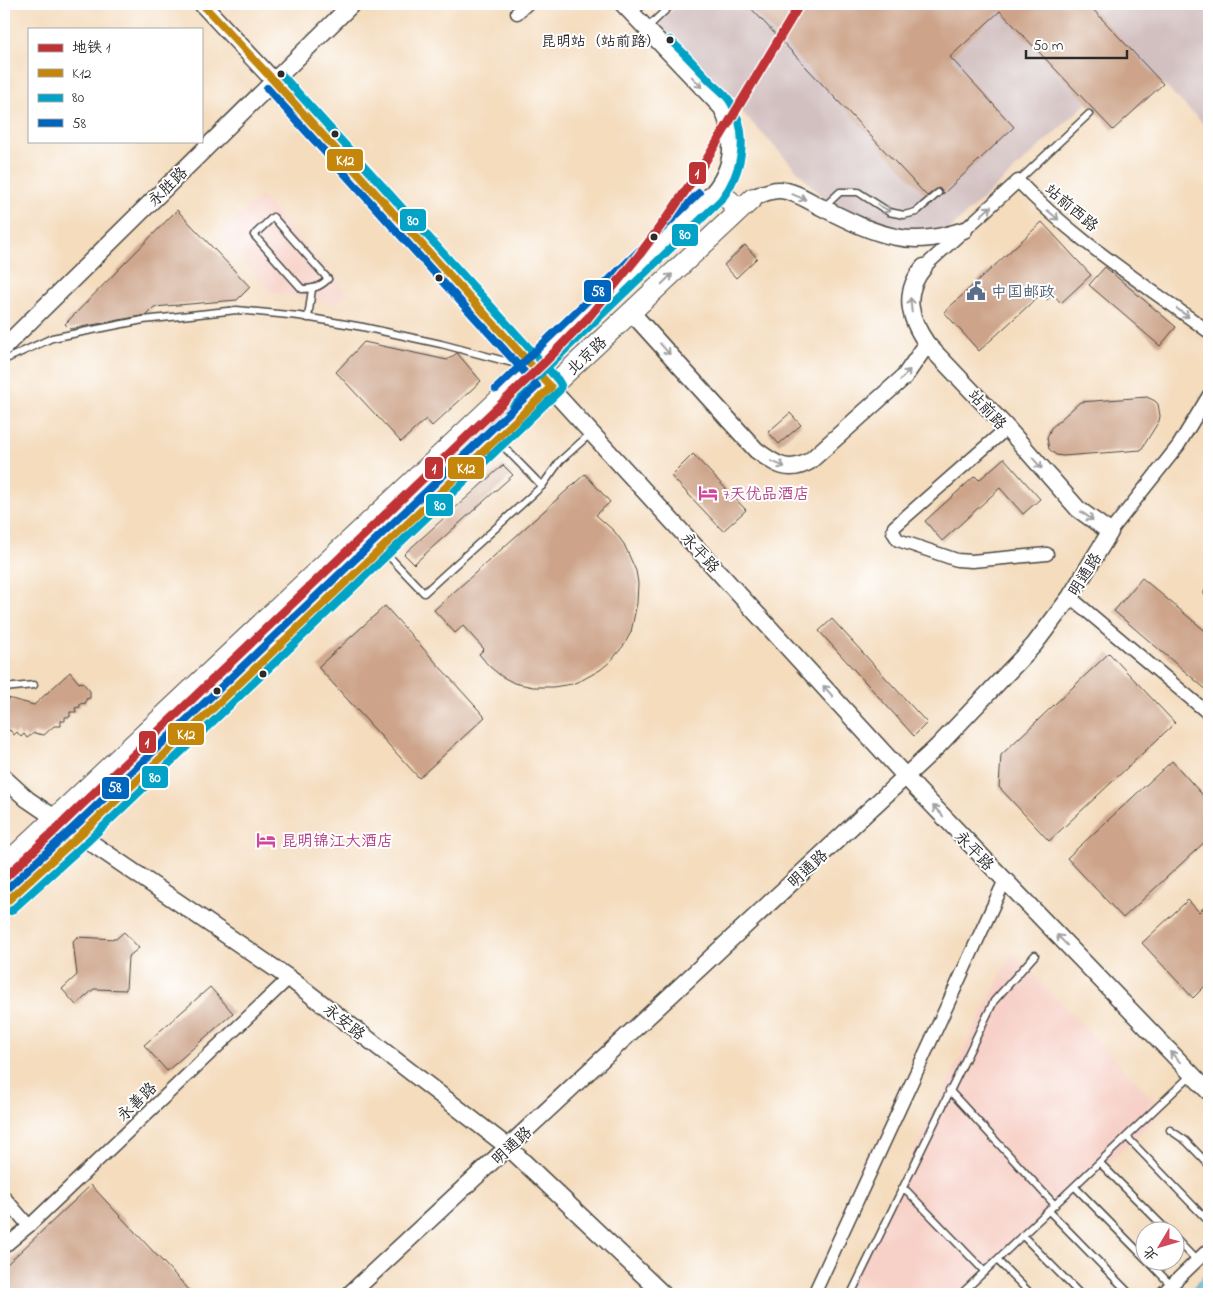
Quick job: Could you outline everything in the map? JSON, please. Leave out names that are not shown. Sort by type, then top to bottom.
[{"type":"main road","points":[[706,200],[717,195],[724,196],[735,207],[734,214]]},
{"type":"main road","name":"北京路","points":[[4,904],[80,835],[496,439],[753,198]]},
{"type":"main road","name":"北京路","points":[[4,866],[532,368],[706,200]]},
{"type":"street","name":"永平路","points":[[202,4],[906,776],[1209,1092]]},
{"type":"street","name":"永胜路","points":[[4,347],[352,4]]},
{"type":"street","points":[[516,13],[527,4]]},
{"type":"street","points":[[633,7],[646,29],[722,108],[727,117],[732,140],[729,164],[720,184],[706,200]]},
{"type":"street","points":[[924,267],[1018,181]]},
{"type":"street","name":"站前西路","points":[[1018,181],[1040,205],[1074,232],[1209,332]]},
{"type":"street","points":[[753,198],[765,192],[780,190],[802,197],[873,230],[898,237],[921,240],[942,237],[964,230]]},
{"type":"street","name":"站前路","points":[[924,267],[917,275],[910,290],[911,310],[918,331],[927,344],[1007,428],[1078,509],[1110,532]]},
{"type":"street","points":[[632,313],[756,450],[772,462],[786,467],[800,466],[810,461],[904,377],[927,344]]},
{"type":"street","name":"明通路","points":[[350,1294],[937,747],[1034,645],[1070,597],[1110,532],[1178,446],[1209,395]]},
{"type":"street","points":[[1007,428],[894,527],[893,532],[898,540],[956,560],[972,561],[1047,554]]},
{"type":"street","points":[[1070,597],[1209,714]]},
{"type":"street","name":"永安路","points":[[4,778],[27,799],[289,978],[508,1147],[663,1294]]},
{"type":"street","points":[[814,1294],[1004,880]]},
{"type":"street","name":"永善路","points":[[4,1247],[289,978]]},
{"type":"street","points":[[4,1197],[28,1226]]},
{"type":"street","points":[[1167,1290],[1209,1249]]},
{"type":"lane","points":[[646,29],[672,4]]},
{"type":"lane","points":[[1018,181],[1089,114]]},
{"type":"lane","points":[[823,208],[840,192],[858,192],[890,212],[904,215],[916,212],[938,194]]},
{"type":"lane","points":[[273,217],[328,279],[321,286],[312,288],[302,289],[254,235],[273,217]]},
{"type":"lane","points":[[308,318],[312,288]]},
{"type":"lane","points":[[4,360],[52,338],[143,320],[237,310],[363,326],[532,368]]},
{"type":"lane","points":[[381,548],[424,593],[542,486],[560,461],[592,432]]},
{"type":"lane","points":[[496,439],[542,486]]},
{"type":"lane","points":[[4,688],[34,684]]},
{"type":"lane","points":[[851,1294],[994,1002],[1035,954]]},
{"type":"lane","points":[[962,1294],[1192,1074]]},
{"type":"lane","points":[[950,1090],[1055,1205]]},
{"type":"lane","points":[[1170,1130],[1186,1140],[1209,1165]]},
{"type":"lane","points":[[1127,1137],[1209,1222]]},
{"type":"lane","points":[[1100,1163],[1157,1220]]},
{"type":"lane","points":[[1075,1187],[1136,1250]]},
{"type":"lane","points":[[902,1189],[984,1272]]},
{"type":"lane","points":[[1049,1211],[1130,1294]]},
{"type":"lane","points":[[1023,1236],[1080,1294]]},
{"type":"lane","points":[[1186,1249],[1197,1261]]},
{"type":"lane","points":[[997,1260],[1031,1294]]},
{"type":"lane","points":[[1153,1270],[1167,1290]]},
{"type":"shaded area","points":[[679,4],[1209,4],[1209,129],[1163,84],[1113,130],[1087,103],[928,249],[822,197],[658,23]]},
{"type":"shaded area","points":[[261,196],[348,294],[336,304],[271,292],[219,234]]},
{"type":"shaded area","points":[[1012,952],[1164,1111],[970,1294],[844,1294]]},
{"type":"water","points":[[1209,1271],[1209,1294],[1186,1294]]},
{"type":"building","points":[[747,4],[1088,4],[1163,84],[1113,130],[1000,11],[950,57],[1014,127],[942,195],[942,190],[938,188],[927,196]]},
{"type":"building","points":[[177,210],[250,287],[237,300],[154,307],[146,315],[70,329],[65,324]]},
{"type":"building","points":[[1042,222],[1091,275],[1061,303],[1053,294],[1047,300],[1041,294],[979,351],[944,312]]},
{"type":"building","points":[[745,245],[757,258],[736,278],[724,265]]},
{"type":"building","points":[[1105,267],[1176,327],[1160,346],[1089,285]]},
{"type":"building","points":[[364,342],[447,360],[457,353],[481,381],[432,426],[426,419],[401,442],[336,372]]},
{"type":"building","points":[[1147,397],[1158,404],[1160,416],[1159,421],[1141,450],[1063,456],[1056,455],[1049,449],[1047,438],[1051,428],[1080,402]]},
{"type":"building","points":[[790,413],[801,425],[779,444],[768,432]]},
{"type":"building","name":"7天优品酒店","points":[[693,454],[746,510],[723,531],[671,476]]},
{"type":"building","points":[[1004,458],[1040,499],[1023,514],[1000,488],[942,541],[925,521],[975,476],[979,480]]},
{"type":"building","points":[[503,465],[513,475],[414,564],[404,554]]},
{"type":"building","points":[[585,474],[610,502],[596,515],[614,531],[624,544],[636,571],[638,583],[637,603],[631,632],[624,645],[611,661],[584,679],[572,684],[553,687],[533,687],[514,683],[501,676],[489,666],[479,654],[484,649],[463,626],[455,633],[434,610]]},
{"type":"building","points":[[1142,578],[1209,634],[1209,692],[1114,611]]},
{"type":"building","points":[[385,606],[485,717],[419,778],[318,667]]},
{"type":"building","points":[[832,619],[927,723],[914,736],[819,631]]},
{"type":"building","points":[[1109,653],[1175,723],[1049,841],[999,787],[1001,755]]},
{"type":"building","points":[[70,672],[79,683],[82,682],[90,691],[90,698],[86,699],[86,703],[80,704],[80,707],[75,708],[76,712],[70,712],[70,717],[65,717],[65,721],[61,721],[61,726],[54,726],[44,735],[34,733],[27,738],[24,734],[21,737],[17,732],[14,735],[10,730],[4,735],[4,697],[34,705]]},
{"type":"building","points":[[1172,761],[1209,802],[1209,838],[1123,918],[1067,858]]},
{"type":"building","points":[[1188,900],[1199,912],[1209,903],[1209,982],[1193,998],[1142,943]]},
{"type":"building","points":[[124,932],[139,948],[128,957],[126,990],[94,989],[76,1005],[62,989],[77,975],[73,941],[77,937],[116,939]]},
{"type":"building","points":[[210,987],[233,1013],[167,1071],[144,1045]]},
{"type":"building","points":[[91,1185],[193,1294],[4,1294],[4,1267]]},
{"type":"metro line","name":"1","points":[[4,879],[544,363],[588,318],[640,254],[705,162],[800,4]]},
{"type":"transit line","name":"K12","points":[[4,904],[80,835],[551,387],[202,4]]},
{"type":"transit line","name":"80","points":[[511,402],[721,200],[734,178],[741,153],[742,141],[737,115],[727,97],[670,40]]},
{"type":"transit line","name":"80","points":[[11,911],[87,842],[560,390],[561,385],[558,380],[281,74]]},
{"type":"transit line","name":"58","points":[[4,891],[73,828],[537,386],[267,88]]},
{"type":"transit line","name":"58","points":[[496,389],[699,193]]},
{"type":"place","name":"昆明站（站前路）","points":[[670,40]]},
{"type":"place","name":"中国邮政","points":[[976,291]]},
{"type":"place","name":"7天优品酒店","points":[[708,493]]},
{"type":"place","name":"昆明锦江大酒店","points":[[266,840]]}]
